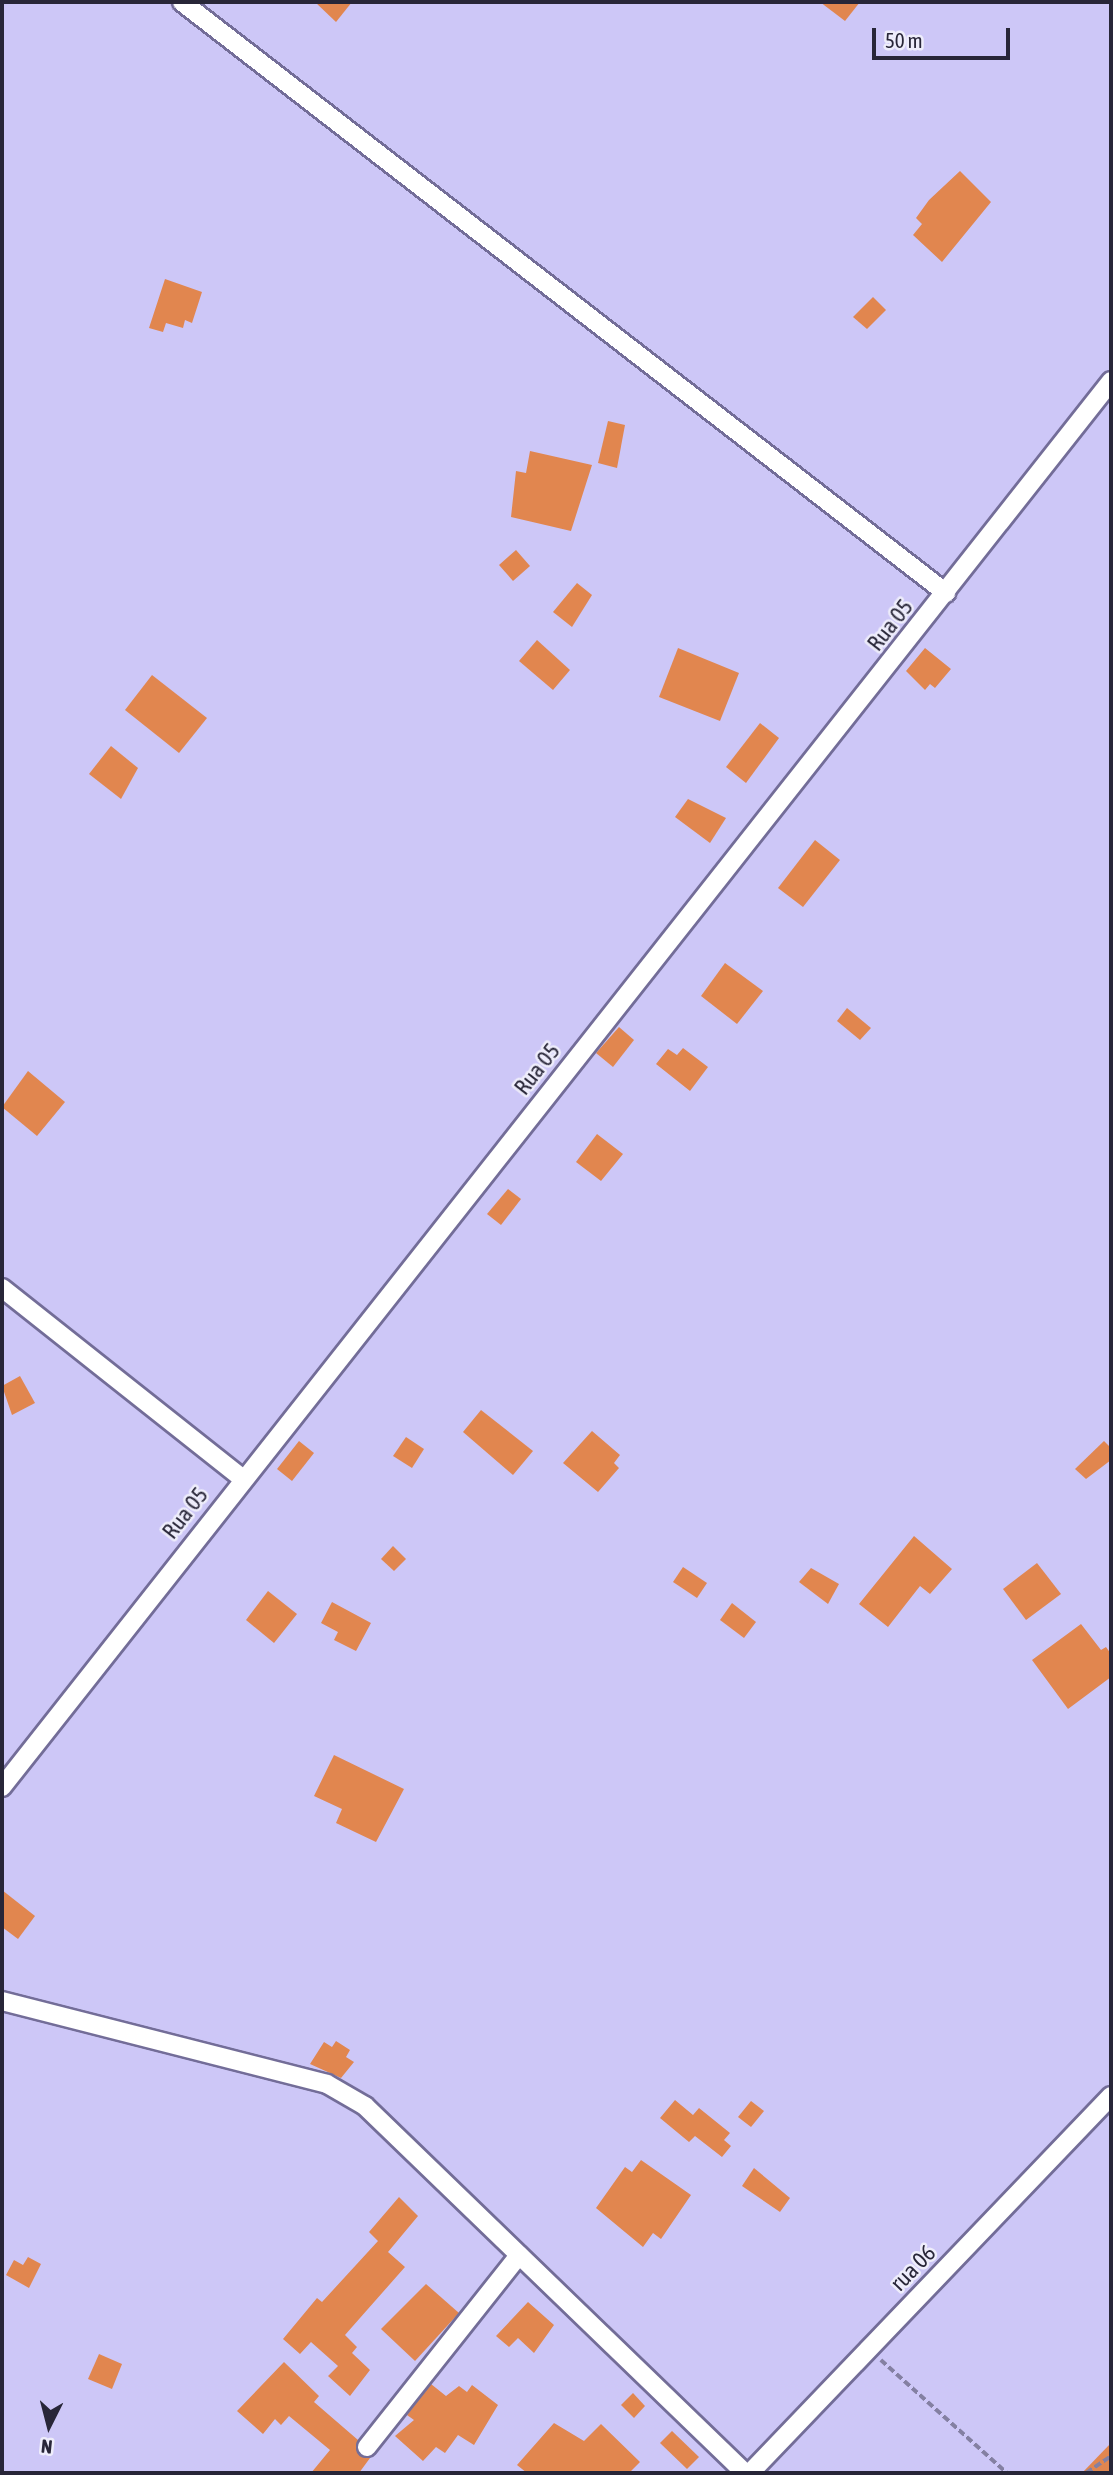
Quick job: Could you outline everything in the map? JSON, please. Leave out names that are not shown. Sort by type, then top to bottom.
[{"type":"street","points":[[182,2],[946,593]]},
{"type":"street","name":"Rua 05","points":[[2,1787],[1111,381]]},
{"type":"street","points":[[2,1288],[243,1479]]},
{"type":"street","points":[[2,2001],[327,2084],[365,2106],[745,2473]]},
{"type":"street","name":"rua 06","points":[[750,2473],[1111,2096]]},
{"type":"street","points":[[367,2447],[519,2255]]},
{"type":"path","points":[[869,2349],[1007,2473]]},
{"type":"path","points":[[1086,2473],[1111,2456]]},
{"type":"building","points":[[315,2],[352,2],[336,22]]},
{"type":"building","points":[[820,2],[860,2],[845,21]]},
{"type":"building","points":[[960,171],[991,202],[942,262],[913,235],[922,224],[916,218],[929,200]]},
{"type":"building","points":[[165,279],[202,292],[192,323],[185,320],[183,328],[166,323],[163,332],[149,328]]},
{"type":"building","points":[[873,297],[886,310],[867,329],[853,317]]},
{"type":"building","points":[[608,421],[625,425],[617,468],[598,463]]},
{"type":"building","points":[[530,451],[592,465],[571,531],[511,517],[516,471],[526,473]]},
{"type":"building","points":[[516,550],[530,566],[513,581],[499,565]]},
{"type":"building","points":[[577,583],[592,595],[572,627],[553,612]]},
{"type":"building","points":[[537,640],[570,670],[553,690],[519,661]]},
{"type":"building","points":[[678,648],[739,673],[720,721],[659,697]]},
{"type":"building","points":[[925,648],[951,669],[935,688],[930,684],[925,690],[906,671]]},
{"type":"building","points":[[152,675],[207,718],[179,753],[125,710]]},
{"type":"building","points":[[760,723],[779,738],[746,783],[726,767]]},
{"type":"building","points":[[111,746],[138,768],[121,799],[89,774]]},
{"type":"building","points":[[688,799],[726,818],[710,843],[675,817]]},
{"type":"building","points":[[815,840],[840,860],[803,907],[778,888]]},
{"type":"building","points":[[725,963],[763,991],[737,1024],[701,996]]},
{"type":"building","points":[[847,1008],[871,1028],[860,1040],[837,1021]]},
{"type":"building","points":[[619,1027],[634,1040],[613,1067],[596,1053]]},
{"type":"building","points":[[683,1048],[708,1067],[690,1091],[656,1064],[668,1049],[677,1055]]},
{"type":"building","points":[[28,1071],[65,1102],[37,1136],[2,1107]]},
{"type":"building","points":[[597,1134],[623,1154],[601,1181],[576,1162]]},
{"type":"building","points":[[508,1189],[521,1199],[501,1225],[487,1214]]},
{"type":"building","points":[[20,1376],[35,1403],[12,1415],[2,1386]]},
{"type":"building","points":[[481,1410],[533,1451],[513,1475],[463,1432]]},
{"type":"building","points":[[592,1431],[620,1455],[614,1463],[619,1468],[598,1492],[563,1463]]},
{"type":"building","points":[[406,1437],[424,1449],[412,1468],[393,1456]]},
{"type":"building","points":[[299,1441],[314,1453],[292,1481],[277,1469]]},
{"type":"building","points":[[1104,1441],[1111,1448],[1111,1460],[1086,1479],[1075,1469]]},
{"type":"building","points":[[914,1536],[952,1569],[930,1594],[920,1586],[888,1627],[859,1604]]},
{"type":"building","points":[[393,1546],[406,1559],[394,1571],[381,1559]]},
{"type":"building","points":[[1037,1563],[1061,1594],[1026,1620],[1003,1589]]},
{"type":"building","points":[[683,1567],[707,1583],[697,1598],[673,1582]]},
{"type":"building","points":[[811,1568],[839,1584],[828,1604],[799,1582]]},
{"type":"building","points":[[268,1591],[297,1614],[274,1643],[246,1620]]},
{"type":"building","points":[[332,1602],[371,1623],[356,1651],[334,1640],[338,1632],[321,1623]]},
{"type":"building","points":[[732,1603],[756,1622],[744,1638],[720,1620]]},
{"type":"building","points":[[1081,1624],[1101,1650],[1106,1647],[1111,1654],[1111,1677],[1068,1709],[1032,1660]]},
{"type":"building","points":[[334,1755],[404,1789],[376,1842],[336,1823],[342,1809],[314,1796]]},
{"type":"building","points":[[2,1890],[35,1916],[18,1939],[2,1927]]},
{"type":"building","points":[[336,2041],[350,2050],[346,2057],[354,2062],[341,2078],[310,2064],[324,2042],[332,2047]]},
{"type":"building","points":[[675,2100],[693,2115],[699,2108],[730,2133],[724,2140],[731,2146],[722,2157],[695,2136],[689,2142],[660,2118]]},
{"type":"building","points":[[751,2101],[764,2111],[751,2127],[738,2117]]},
{"type":"building","points":[[641,2160],[691,2195],[661,2239],[653,2233],[643,2247],[596,2208],[625,2167],[632,2172]]},
{"type":"building","points":[[754,2168],[790,2198],[780,2212],[742,2186]]},
{"type":"building","points":[[399,2197],[418,2216],[388,2252],[405,2267],[345,2335],[357,2347],[352,2353],[370,2370],[350,2396],[328,2376],[338,2366],[311,2342],[300,2354],[283,2339],[317,2298],[322,2302],[378,2241],[369,2232]]},
{"type":"building","points":[[28,2257],[41,2264],[29,2288],[6,2275],[14,2260],[23,2265]]},
{"type":"building","points":[[426,2284],[459,2313],[415,2361],[381,2329]]},
{"type":"building","points":[[528,2302],[554,2325],[534,2353],[518,2338],[509,2347],[496,2336]]},
{"type":"building","points":[[99,2354],[122,2364],[112,2389],[88,2379]]},
{"type":"building","points":[[284,2362],[319,2396],[314,2402],[358,2440],[357,2452],[370,2458],[359,2473],[311,2473],[330,2450],[289,2416],[281,2425],[275,2419],[263,2434],[237,2411]]},
{"type":"building","points":[[431,2384],[446,2396],[459,2386],[467,2392],[472,2385],[498,2405],[474,2445],[458,2435],[445,2453],[436,2447],[423,2461],[395,2436],[414,2420],[407,2415]]},
{"type":"building","points":[[633,2393],[645,2406],[634,2418],[621,2405]]},
{"type":"building","points":[[554,2423],[584,2441],[601,2424],[640,2462],[629,2473],[527,2473],[517,2465]]},
{"type":"building","points":[[672,2431],[699,2457],[687,2469],[660,2443]]},
{"type":"building","points":[[1111,2443],[1111,2473],[1082,2473]]}]
